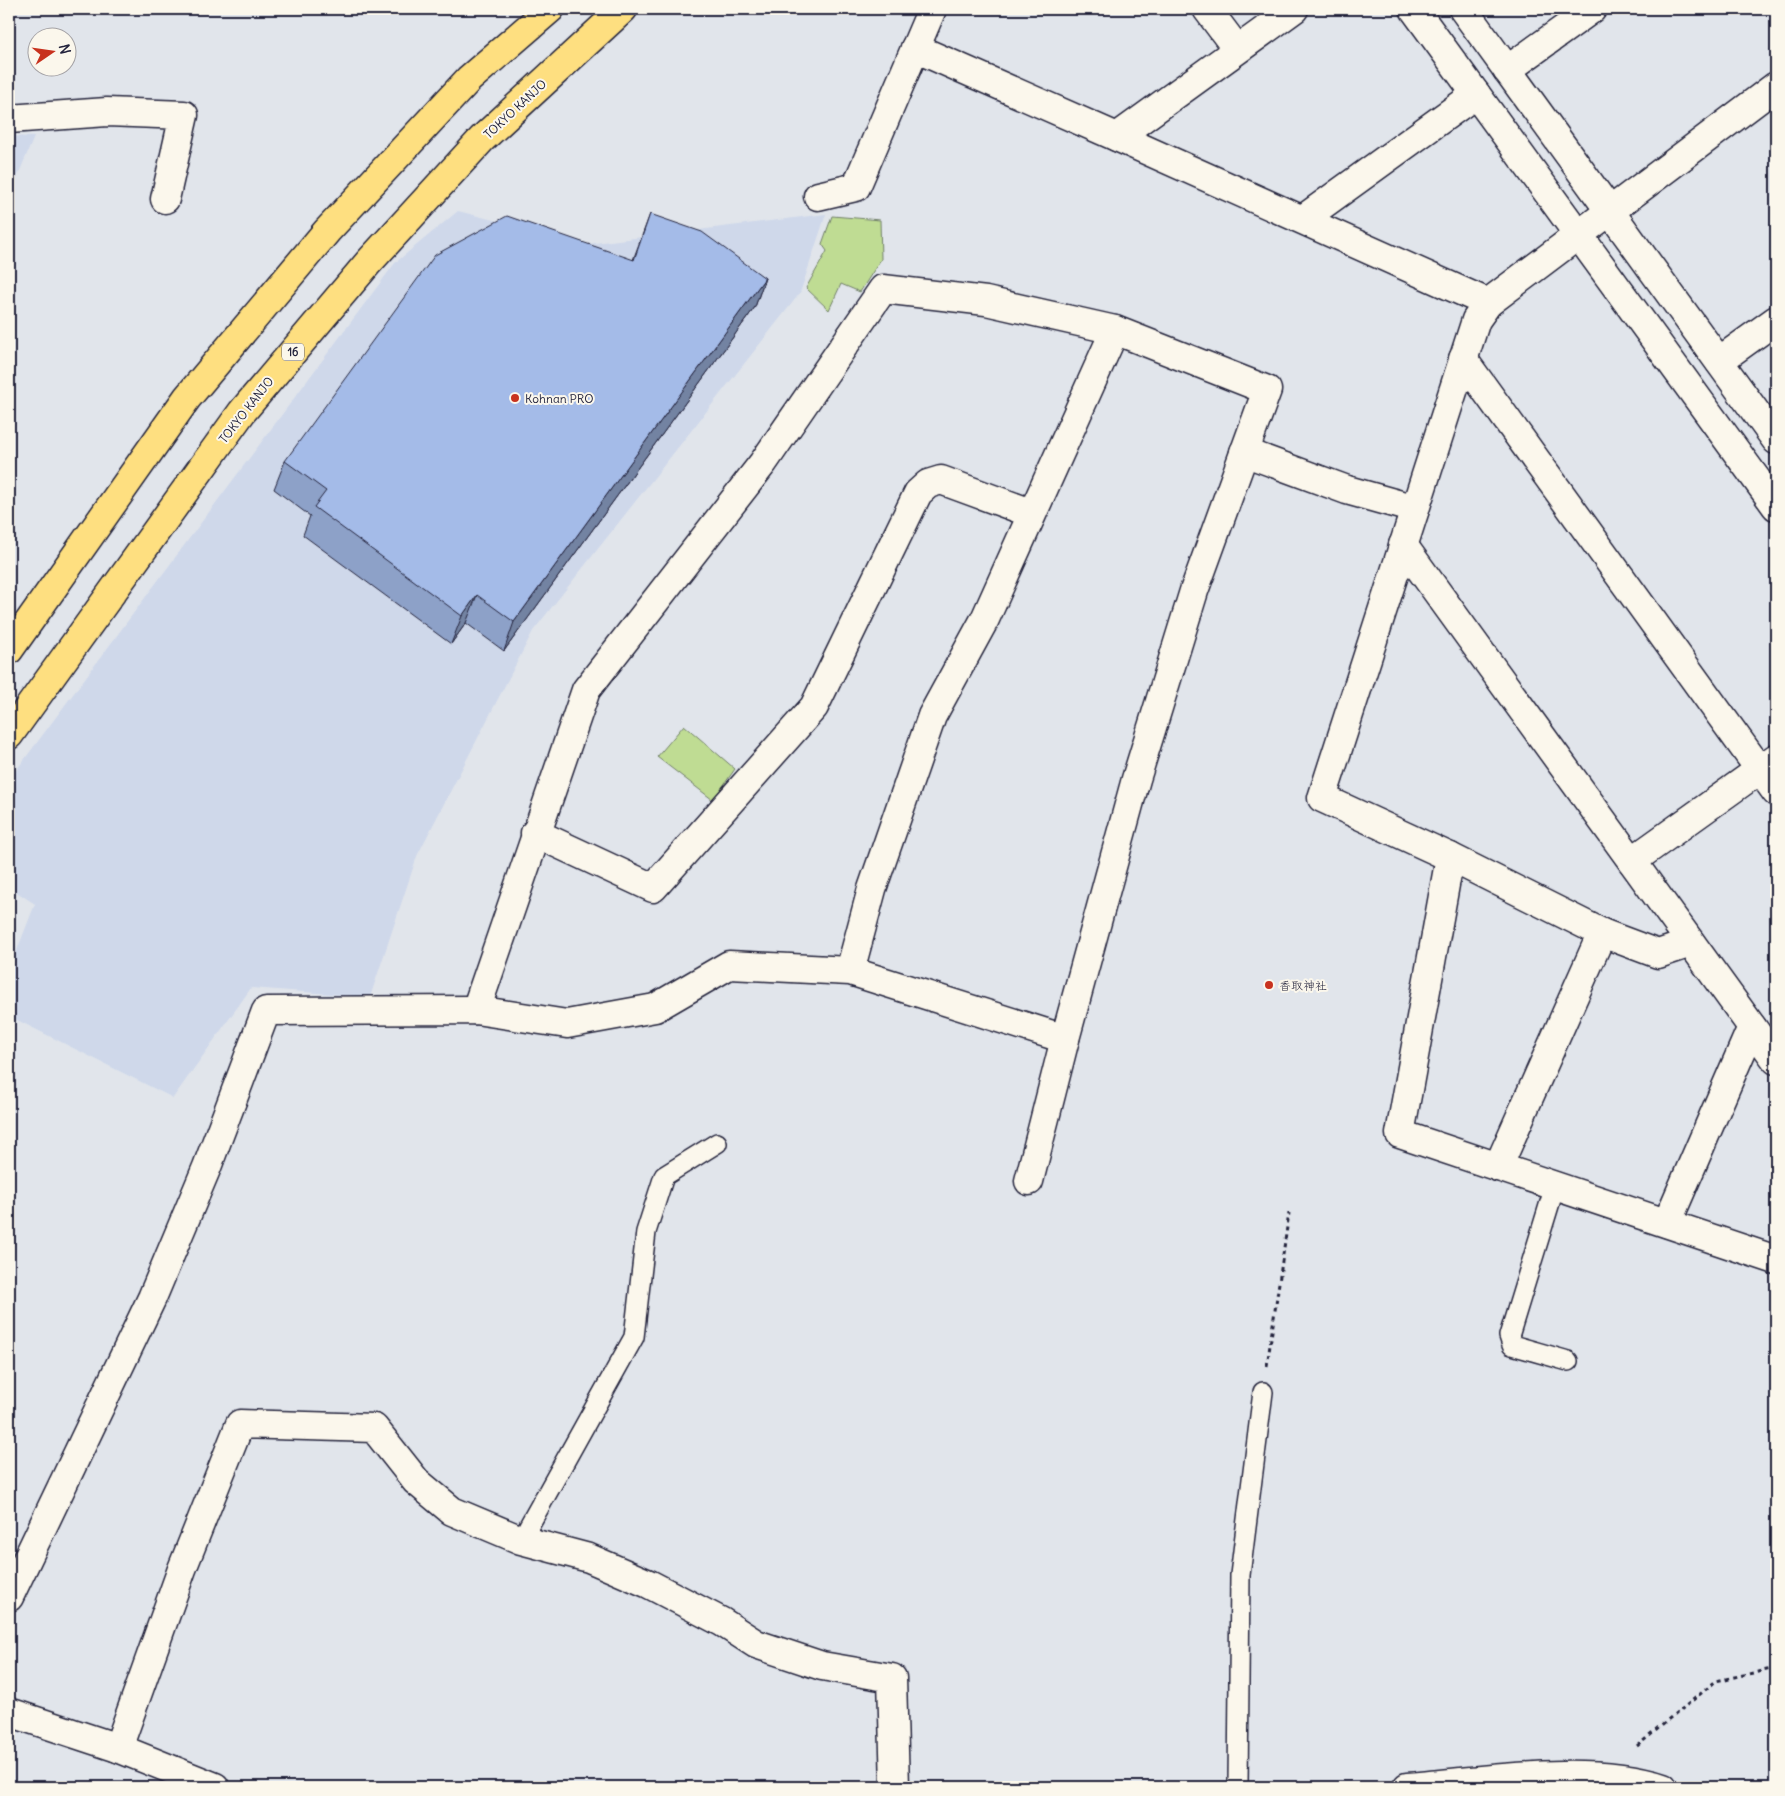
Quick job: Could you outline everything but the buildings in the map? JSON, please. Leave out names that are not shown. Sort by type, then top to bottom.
[{"type":"highway","points":[[9,650],[187,398],[327,230],[469,79],[550,9]]},
{"type":"highway","name":"TOKYO KANJO","points":[[9,735],[242,412],[368,263],[482,139],[623,9]]},
{"type":"street","points":[[818,196],[856,187],[932,9]]},
{"type":"street","points":[[1207,9],[1237,49]]},
{"type":"street","points":[[1117,138],[1294,9]]},
{"type":"street","points":[[1414,9],[1776,506]]},
{"type":"street","points":[[1462,9],[1776,440]]},
{"type":"street","points":[[1507,70],[1592,9]]},
{"type":"street","points":[[915,48],[1303,219],[1488,303]]},
{"type":"street","points":[[1691,943],[1658,954],[1602,933],[1450,857],[1322,798],[1476,320],[1488,303],[1776,86]]},
{"type":"street","points":[[1303,219],[1476,94]]},
{"type":"street","points":[[9,116],[9,120],[108,112],[184,115],[165,199]]},
{"type":"street","points":[[476,1010],[535,833],[586,690],[763,464],[883,288],[986,302],[1116,330],[1267,390],[1194,592],[1136,779],[1065,1039],[1029,1182]]},
{"type":"street","points":[[1719,361],[1776,320]]},
{"type":"street","points":[[850,971],[872,889],[932,716],[984,619],[1116,330]]},
{"type":"street","points":[[1464,359],[1768,764],[1776,792]]},
{"type":"street","points":[[1244,452],[1347,490],[1416,509]]},
{"type":"street","points":[[535,833],[654,888],[814,707],[918,493],[928,484],[941,480],[1031,513]]},
{"type":"street","points":[[1403,545],[1776,1060]]},
{"type":"street","points":[[1632,861],[1768,764]]},
{"type":"street","points":[[1450,857],[1400,1134],[1776,1260]]},
{"type":"street","points":[[1498,1166],[1602,933]]},
{"type":"street","points":[[9,1597],[152,1298],[207,1167],[266,1011],[476,1010],[567,1024],[654,1008],[729,965],[850,971],[1065,1039]]},
{"type":"street","points":[[1667,1223],[1752,1027]]},
{"type":"street","points":[[118,1748],[182,1569],[240,1424],[374,1428],[416,1481],[452,1510],[520,1540],[589,1558],[648,1584],[722,1622],[756,1644],[822,1666],[892,1678],[895,1787]]},
{"type":"street","points":[[9,1712],[118,1748],[215,1787]]},
{"type":"street","points":[[1407,1787],[1603,1774],[1662,1787]]},
{"type":"lane","points":[[520,1540],[634,1337],[646,1232],[664,1176],[717,1143]]},
{"type":"lane","points":[[1555,1186],[1509,1336],[1512,1345],[1568,1361]]},
{"type":"lane","points":[[1238,1787],[1240,1575],[1263,1392]]},
{"type":"path","points":[[1263,1392],[1289,1213]]},
{"type":"path","points":[[1603,1774],[1716,1681],[1776,1668]]},
{"type":"shaded area","points":[[9,136],[34,137],[9,197]]},
{"type":"shaded area","points":[[458,211],[587,244],[826,214],[800,293],[533,631],[417,856],[370,997],[251,988],[173,1098],[9,1016],[9,971],[35,904],[9,887],[9,780],[395,263]]},
{"type":"green space","points":[[832,216],[880,220],[881,259],[860,292],[841,284],[829,310],[806,288],[827,251],[822,244]]},
{"type":"green space","points":[[684,725],[735,769],[713,800],[657,757]]},
{"type":"place","name":"Kohnan PRO","points":[[515,398]]},
{"type":"place","name":"香取神社","points":[[1269,985]]}]
